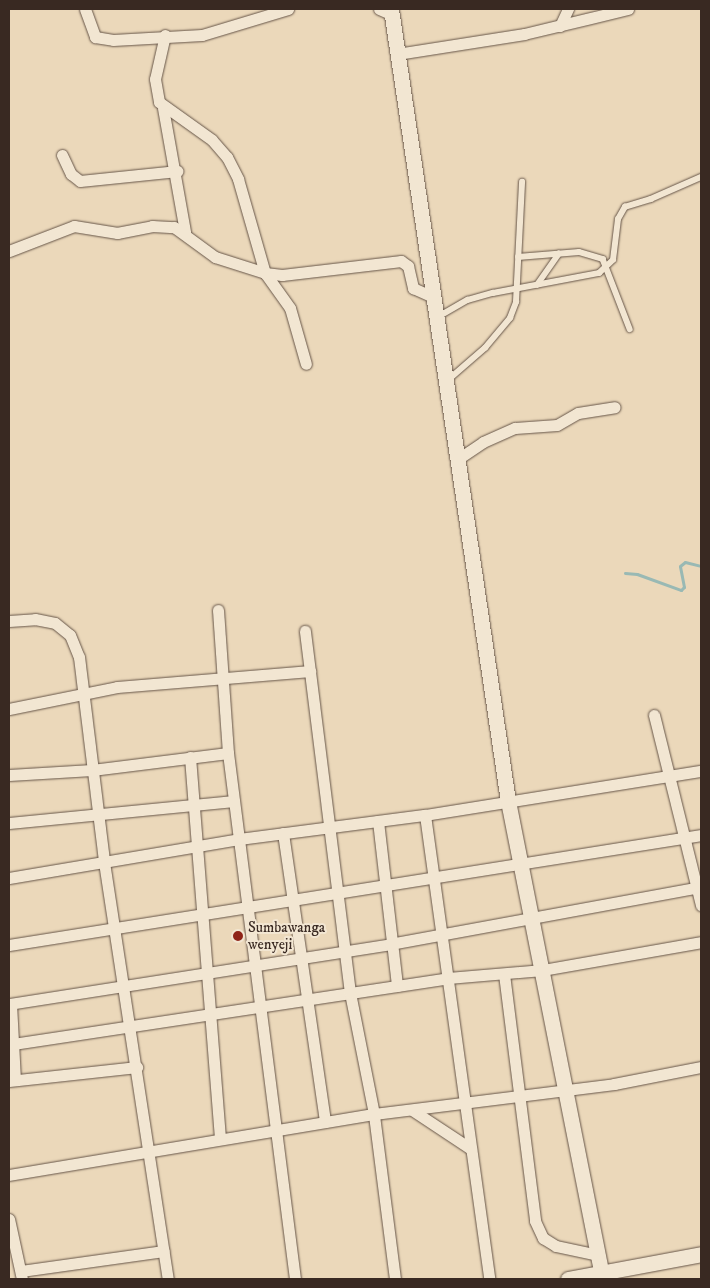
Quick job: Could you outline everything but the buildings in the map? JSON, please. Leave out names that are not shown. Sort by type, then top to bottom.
[{"type":"street","points":[[86,9],[91,32],[101,40],[165,35],[202,35],[288,9]]},
{"type":"street","points":[[560,26],[568,9]]},
{"type":"street","points":[[397,54],[478,43],[560,26],[628,9]]},
{"type":"street","points":[[387,10],[397,54],[508,801],[522,864],[530,919],[543,970],[567,1090],[602,1274]]},
{"type":"street","points":[[165,35],[155,79],[177,171],[185,232]]},
{"type":"street","points":[[163,108],[212,140],[227,158],[238,179],[265,273],[290,308],[306,364]]},
{"type":"street","points":[[62,155],[71,174],[80,181],[177,171]]},
{"type":"street","points":[[9,251],[74,226],[117,233],[165,226],[185,232],[215,257],[265,273],[282,275],[401,261],[408,266],[413,288],[433,297]]},
{"type":"street","points":[[458,459],[508,430],[557,425],[578,413],[615,407]]},
{"type":"street","points":[[218,610],[228,753],[263,1005],[295,1279]]},
{"type":"street","points":[[9,621],[35,620],[55,623],[70,635],[80,656],[104,862],[137,1067],[168,1279]]},
{"type":"street","points":[[304,630],[350,993],[374,1114],[395,1279]]},
{"type":"street","points":[[9,709],[83,692],[140,684],[310,671]]},
{"type":"street","points":[[654,715],[671,776],[684,838],[699,888],[701,905]]},
{"type":"street","points":[[9,775],[92,770],[228,753]]},
{"type":"street","points":[[190,757],[192,806],[203,914],[206,974],[211,1014],[220,1139]]},
{"type":"street","points":[[9,878],[239,839],[425,815],[701,771]]},
{"type":"street","points":[[9,823],[98,816],[234,801]]},
{"type":"street","points":[[425,815],[489,1279]]},
{"type":"street","points":[[378,820],[386,886],[390,944],[397,986]]},
{"type":"street","points":[[283,834],[325,1122]]},
{"type":"street","points":[[9,945],[701,835]]},
{"type":"street","points":[[137,1067],[12,1081],[13,1044],[10,1004],[124,988],[300,956],[390,944],[699,888]]},
{"type":"street","points":[[13,1044],[130,1024],[211,1014],[448,978],[543,970],[701,942]]},
{"type":"street","points":[[504,974],[517,1096],[538,1230],[556,1246],[598,1255]]},
{"type":"street","points":[[9,1174],[374,1114],[567,1090],[701,1067]]},
{"type":"street","points":[[412,1110],[471,1149]]},
{"type":"street","points":[[9,1219],[12,1252],[22,1275],[164,1251]]},
{"type":"street","points":[[568,1279],[701,1254]]},
{"type":"lane","points":[[436,318],[468,300],[518,288],[590,276],[608,268],[613,260],[618,219],[625,207],[675,190],[701,176]]},
{"type":"lane","points":[[446,381],[485,348],[510,318],[518,288],[522,182]]},
{"type":"lane","points":[[537,285],[559,254]]},
{"type":"lane","points":[[518,257],[594,254],[608,268],[630,329]]},
{"type":"waterway","points":[[625,573],[637,574],[681,590],[684,587],[680,566],[685,562],[701,566]]},
{"type":"place","name":"Sumbawanga wenyeji","points":[[238,936]]}]
